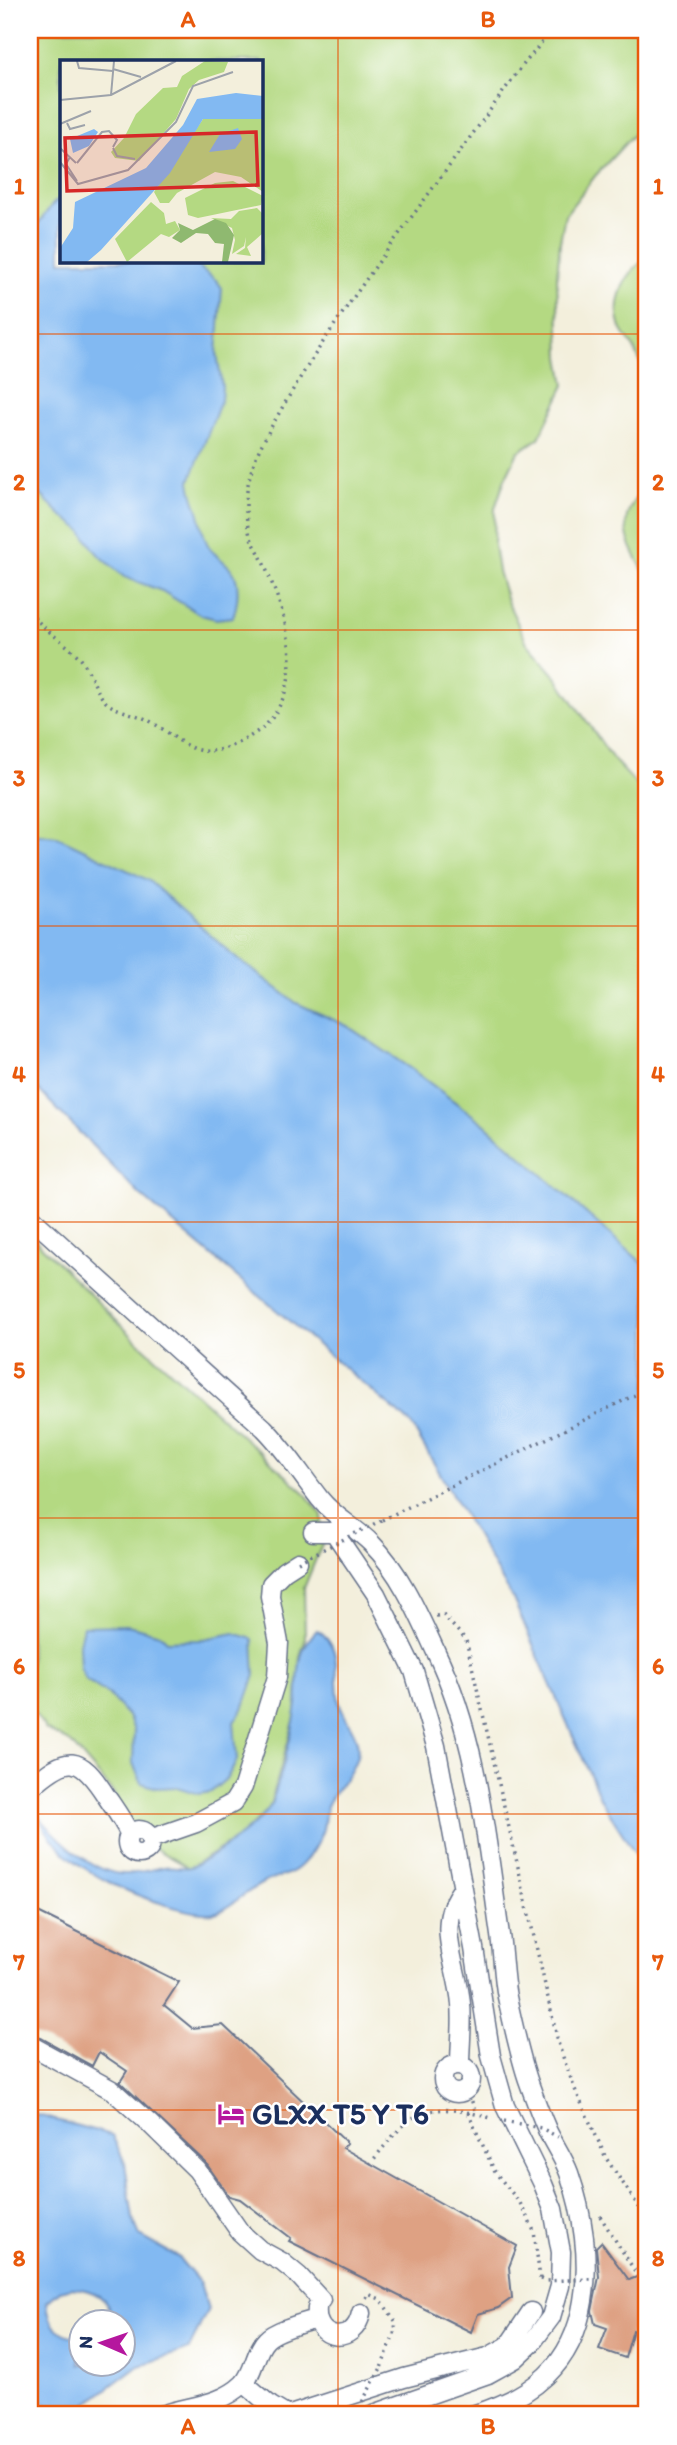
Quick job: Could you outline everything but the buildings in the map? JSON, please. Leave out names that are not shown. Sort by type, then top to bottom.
[{"type":"street","points":[[30,1217],[281,1444],[321,1500],[370,1542],[384,1558],[420,1620],[457,1700],[476,1772],[506,1995],[528,2080],[548,2132],[568,2171],[578,2206],[583,2236],[584,2300],[570,2345],[552,2372],[538,2384],[510,2401],[471,2415],[459,2385]]},
{"type":"street","points":[[313,1532],[334,1532],[376,1594],[414,1671],[436,1746],[491,2056],[505,2106],[553,2209],[561,2261],[560,2286],[551,2317],[530,2345],[503,2367],[371,2415]]},
{"type":"street","points":[[30,1788],[67,1763],[80,1764],[91,1773],[129,1833],[126,1841],[133,1854],[148,1851],[150,1839],[196,1824],[233,1803],[243,1787],[277,1677],[279,1643],[270,1595],[271,1584],[298,1562]]},
{"type":"street","points":[[460,2065],[461,2006],[448,1926],[454,1900],[463,1888]]},
{"type":"street","points":[[30,2045],[112,2090],[141,2115],[197,2170],[240,2232],[260,2250],[282,2262],[323,2298],[318,2304],[316,2319],[324,2332],[333,2336],[344,2336],[359,2323],[360,2313]]},
{"type":"street","points":[[460,2065],[468,2070],[471,2079],[467,2088],[459,2093],[449,2091],[443,2083],[443,2073],[450,2066],[460,2065]]},
{"type":"street","points":[[244,2383],[271,2406],[288,2415],[404,2378],[488,2357],[508,2346],[531,2312]]},
{"type":"street","points":[[162,2415],[213,2402],[244,2383],[266,2340],[316,2319]]},
{"type":"path","points":[[30,611],[36,620],[78,655],[107,703],[149,720],[177,742],[193,750],[205,752],[231,748],[253,736],[269,721],[284,695],[291,654],[287,629],[250,535],[247,485],[253,466],[299,380],[354,299],[550,30]]},
{"type":"path","points":[[298,1562],[647,1390]]},
{"type":"path","points":[[420,1620],[443,1615],[466,1640],[559,2046],[606,2158],[647,2219]]},
{"type":"path","points":[[467,2088],[476,2114]]},
{"type":"path","points":[[370,2164],[390,2138],[412,2117],[438,2108],[541,2128],[558,2137]]},
{"type":"path","points":[[468,2112],[495,2172],[520,2203],[534,2231],[540,2278],[545,2281],[592,2279]]},
{"type":"path","points":[[360,2313],[368,2294],[380,2299],[396,2322],[394,2335],[381,2368],[361,2404],[363,2415]]},
{"type":"green space","points":[[30,30],[647,30],[647,120],[596,175],[565,215],[557,277],[560,357],[565,385],[539,438],[518,452],[505,479],[495,508],[494,545],[507,601],[527,643],[554,674],[613,759],[647,796],[647,1267],[483,1123],[411,1069],[347,1026],[296,1003],[234,956],[56,836],[30,833]]},
{"type":"green space","points":[[647,258],[647,379],[636,352],[621,329],[618,306],[619,296],[627,278]]},
{"type":"green space","points":[[647,482],[647,577],[631,545],[626,518]]},
{"type":"green space","points":[[30,1235],[136,1340],[303,1491],[322,1515],[322,1544],[304,1588],[305,1641],[300,1656],[296,1714],[269,1809],[242,1835],[189,1868],[142,1841],[113,1792],[71,1743],[46,1729],[30,1708]]},
{"type":"water","points":[[60,199],[60,262],[192,262],[222,288],[217,353],[221,400],[190,481],[206,540],[213,552],[231,569],[236,580],[237,599],[233,617],[216,619],[201,615],[162,591],[124,577],[97,553],[80,529],[60,514],[30,484],[30,231]]},
{"type":"water","points":[[30,833],[56,836],[148,880],[234,956],[296,1003],[347,1026],[411,1069],[483,1123],[647,1267],[647,1872],[601,1800],[513,1599],[411,1424],[140,1195],[30,1081]]},
{"type":"water","points":[[128,1625],[160,1634],[167,1641],[199,1640],[234,1633],[253,1639],[255,1675],[243,1709],[234,1722],[237,1760],[227,1778],[211,1792],[199,1794],[177,1787],[157,1788],[141,1783],[133,1763],[134,1730],[128,1716],[109,1695],[86,1680],[80,1667],[79,1644],[83,1626]]},
{"type":"water","points":[[317,1630],[325,1636],[334,1652],[339,1702],[355,1735],[358,1748],[355,1763],[327,1806],[318,1841],[299,1867],[259,1885],[220,1911],[198,1912],[167,1905],[114,1885],[81,1866],[52,1839],[40,1818],[68,1846],[91,1863],[115,1873],[127,1874],[167,1867],[190,1867],[209,1858],[242,1834],[261,1818],[271,1804],[296,1713],[301,1656]]},
{"type":"water","points":[[30,2113],[112,2135],[125,2163],[133,2219],[140,2236],[178,2257],[200,2283],[208,2309],[189,2349],[136,2367],[136,2308],[108,2308],[100,2296],[79,2289],[60,2291],[47,2302],[52,2323],[66,2334],[66,2378],[121,2378],[80,2409],[48,2405],[30,2393]]},
{"type":"place","name":"GLXX T5 Y T6","points":[[231,2114]]}]
